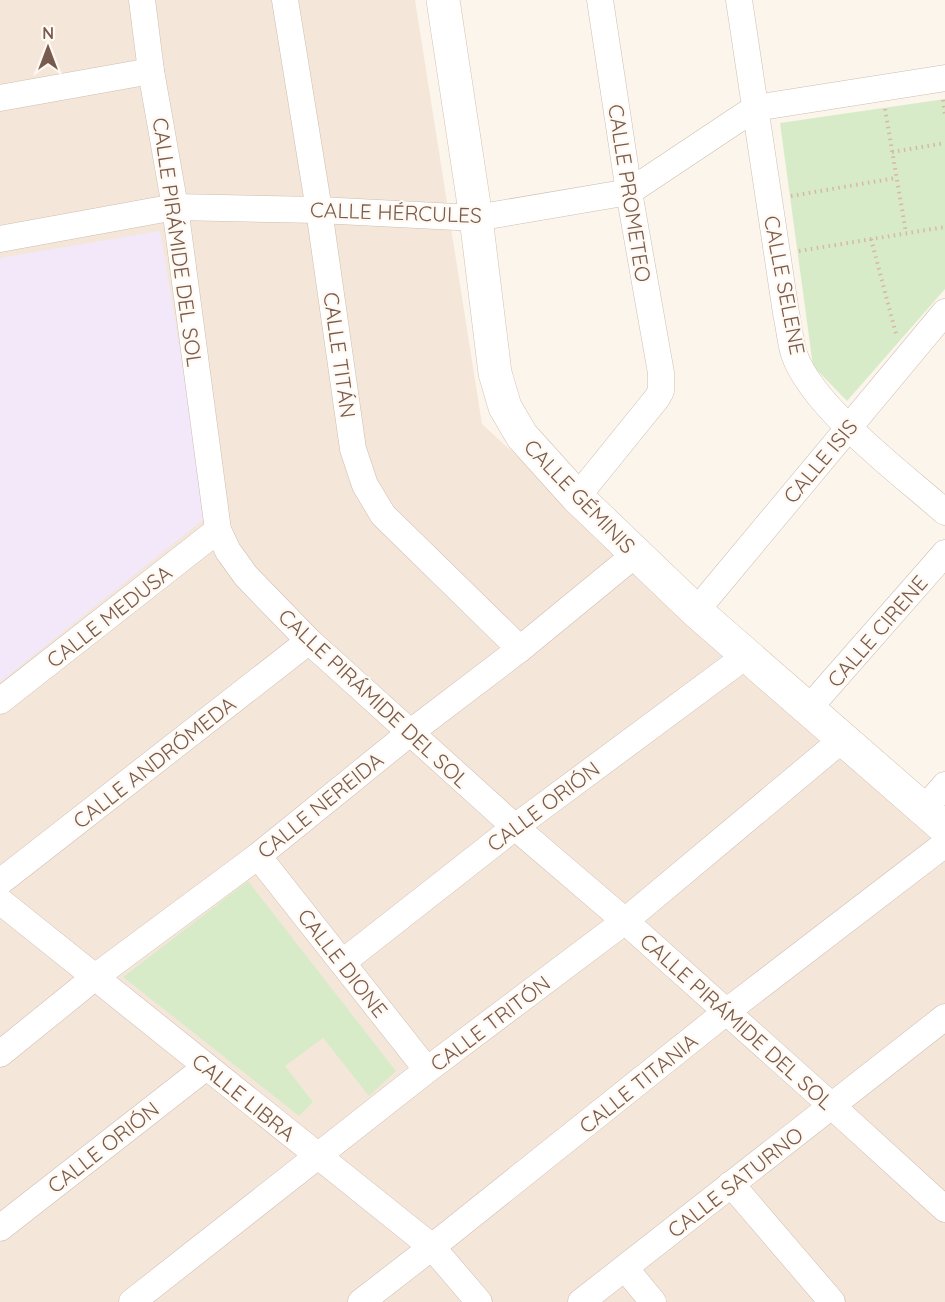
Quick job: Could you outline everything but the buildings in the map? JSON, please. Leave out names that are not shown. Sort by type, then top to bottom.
[{"type":"street","name":"CALLE PIRÁMIDE DEL SOL","points":[[142,0],[151,71],[175,207],[218,530],[228,551],[246,576],[309,641],[945,1209]]},
{"type":"street","name":"CALLE TITÁN","points":[[285,0],[319,210],[353,449],[365,485],[383,515],[520,649]]},
{"type":"street","name":"CALLE GÉMINIS","points":[[443,0],[476,218],[495,373],[505,408],[522,436],[577,497],[696,611],[934,818]]},
{"type":"street","name":"CALLE PROMETEO","points":[[577,497],[657,398],[662,386],[628,192],[600,0]]},
{"type":"street","name":"CALLE SELENE","points":[[739,0],[794,354],[808,382],[848,428],[945,512]]},
{"type":"street","points":[[0,98],[151,71]]},
{"type":"street","name":"CALLE HÉRCULES","points":[[0,238],[175,207],[319,210],[476,218],[628,192],[755,108],[945,78]]},
{"type":"street","name":"CALLE ISIS","points":[[696,611],[945,312]]},
{"type":"street","name":"CALLE MEDUSA","points":[[0,701],[218,530]]},
{"type":"street","name":"CALLE NEREIDA","points":[[0,1054],[95,977],[258,856],[411,732],[520,649],[637,553]]},
{"type":"street","name":"CALLE CIRENE","points":[[809,708],[945,554]]},
{"type":"street","name":"CALLE ANDRÓMEDA","points":[[0,882],[309,641]]},
{"type":"street","name":"CALLE ORIÓN","points":[[343,962],[515,827],[747,655]]},
{"type":"street","name":"CALLE TRITÓN","points":[[132,1302],[428,1070],[625,921],[844,738]]},
{"type":"street","points":[[934,818],[945,784]]},
{"type":"street","name":"CALLE TITANIA","points":[[361,1302],[726,1012],[945,844]]},
{"type":"street","name":"CALLE DIONE","points":[[258,856],[428,1070]]},
{"type":"street","name":"CALLE LIBRA","points":[[0,901],[432,1247],[479,1302]]},
{"type":"street","name":"CALLE SATURNO","points":[[582,1302],[944,1020]]},
{"type":"street","name":"CALLE ORIÓN","points":[[0,1228],[206,1066]]},
{"type":"street","points":[[731,1184],[832,1302]]},
{"type":"street","points":[[625,1268],[653,1302]]},
{"type":"path","points":[[882,88],[906,233]]},
{"type":"path","points":[[892,152],[945,143]]},
{"type":"path","points":[[769,199],[896,178]]},
{"type":"path","points":[[777,255],[945,227]]},
{"type":"path","points":[[871,239],[903,362]]},
{"type":"shaded area","points":[[0,0],[415,0],[482,424],[945,849],[945,1302],[0,1302]]},
{"type":"shaded area","points":[[160,231],[208,516],[0,682],[0,258]]},
{"type":"green space","points":[[945,99],[945,289],[847,401],[813,366],[780,123]]},
{"type":"green space","points":[[248,881],[396,1071],[369,1096],[323,1038],[285,1066],[313,1102],[299,1116],[123,977]]}]
